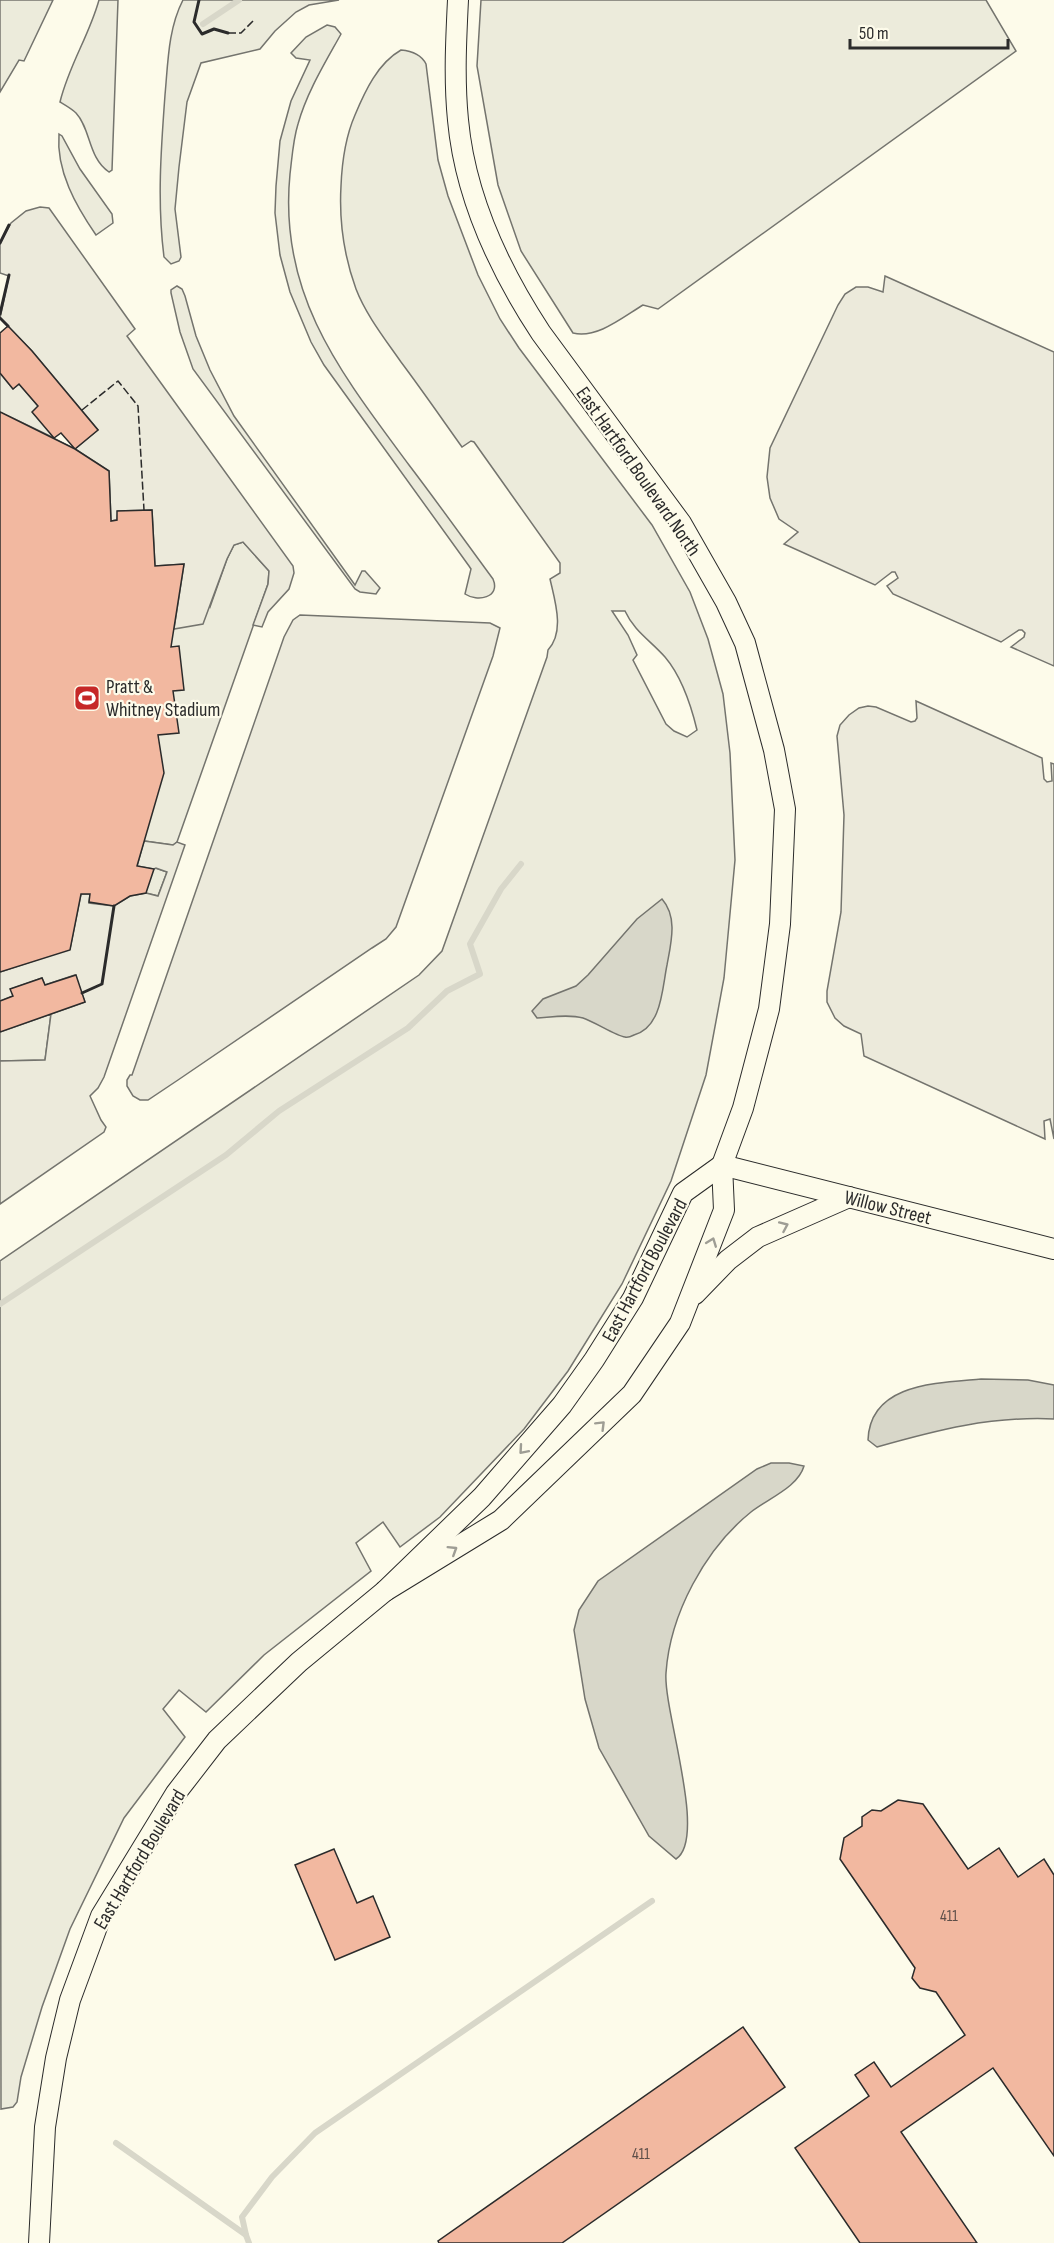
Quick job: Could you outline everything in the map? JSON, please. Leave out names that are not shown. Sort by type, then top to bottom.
[{"type":"street","name":"East Hartford Boulevard North","points":[[458,0],[455,53],[458,121],[481,220],[499,263],[547,342],[681,523],[726,602],[745,643],[774,750],[785,809],[780,924],[769,1009],[743,1108],[722,1165]]},
{"type":"street","name":"Willow Street","points":[[722,1165],[1054,1249]]},
{"type":"street","name":"East Hartford Boulevard","points":[[385,1591],[501,1520],[632,1394],[680,1323],[724,1210],[722,1165]]},
{"type":"street","name":"East Hartford Boulevard","points":[[39,2243],[45,2127],[56,2058],[70,2000],[101,1916],[176,1793],[217,1740],[299,1662],[385,1591],[482,1497],[562,1405],[633,1298],[683,1193],[722,1165]]},
{"type":"street","points":[[689,1300],[728,1260],[758,1237],[849,1197]]},
{"type":"shaded area","points":[[0,0],[53,0],[24,61],[19,60],[0,92]]},
{"type":"shaded area","points":[[99,0],[118,0],[112,170],[109,172],[97,159],[81,120],[60,102],[68,76]]},
{"type":"shaded area","points":[[183,0],[339,0],[309,5],[296,12],[275,31],[260,49],[201,63],[187,102],[179,167],[175,209],[181,257],[179,261],[171,264],[164,257],[162,237],[161,156],[170,46],[174,23]]},
{"type":"shaded area","points":[[481,0],[986,0],[1016,51],[658,309],[643,305],[610,326],[582,334],[573,333],[521,251],[498,185],[477,66]]},
{"type":"shaded area","points":[[327,25],[335,27],[341,34],[306,101],[296,130],[290,174],[289,217],[294,258],[304,295],[338,364],[360,398],[493,579],[494,590],[487,597],[476,598],[465,594],[471,569],[324,365],[311,342],[290,292],[280,255],[275,213],[276,186],[280,141],[291,101],[310,60],[296,58],[291,53],[306,37]]},
{"type":"shaded area","points":[[401,50],[409,51],[419,55],[426,64],[438,160],[448,196],[478,275],[500,319],[519,348],[652,525],[690,592],[708,639],[723,694],[730,753],[735,860],[724,978],[706,1075],[671,1181],[622,1284],[568,1371],[524,1429],[440,1517],[400,1547],[383,1522],[356,1543],[371,1571],[264,1655],[206,1712],[179,1690],[163,1709],[185,1737],[124,1818],[70,1929],[42,2007],[21,2077],[17,2102],[13,2107],[1,2109],[0,1261],[419,975],[442,951],[548,650],[556,634],[557,616],[550,579],[560,573],[560,563],[474,442],[471,441],[462,447],[376,327],[360,299],[352,277],[345,251],[341,212],[341,177],[345,150],[349,132],[368,87],[379,70]],"holes":[[[612,611],[625,611],[638,630],[665,657],[681,682],[697,730],[687,737],[666,724],[633,660],[637,655],[628,635]]]},
{"type":"shaded area","points":[[59,134],[80,169],[112,214],[113,223],[96,235],[81,212],[64,175]]},
{"type":"shaded area","points":[[40,207],[49,208],[135,329],[127,336],[293,566],[294,573],[289,589],[268,612],[262,627],[253,625],[268,584],[269,571],[243,542],[234,545],[227,559],[203,624],[174,629],[184,564],[155,566],[152,510],[118,511],[117,520],[111,521],[109,471],[75,449],[98,430],[32,351],[0,318],[9,276],[0,273],[0,243],[11,223],[26,211]]},
{"type":"shaded area","points":[[885,276],[1054,352],[1054,666],[1011,647],[1024,637],[1025,633],[1022,630],[1001,642],[893,594],[887,586],[898,578],[895,572],[875,585],[784,544],[798,532],[779,519],[770,498],[767,477],[770,448],[845,294],[856,287],[868,287],[883,292]]},
{"type":"shaded area","points":[[177,286],[182,289],[185,296],[196,336],[210,370],[234,416],[355,585],[362,571],[365,571],[380,588],[376,594],[355,589],[193,369],[180,332],[171,293],[171,290]]},
{"type":"shaded area","points":[[0,373],[13,389],[19,384],[38,406],[54,438],[0,412]]},
{"type":"shaded area","name":"Pratt & Whitney Stadium","points":[[0,412],[75,449],[109,471],[117,511],[152,510],[210,607],[234,545],[243,542],[269,571],[268,584],[177,842],[173,845],[144,841],[155,868],[167,872],[158,896],[146,893],[114,906],[89,902],[70,950],[0,972]]},
{"type":"shaded area","points":[[300,615],[490,623],[500,628],[493,656],[396,927],[386,939],[178,1080],[148,1100],[140,1100],[133,1096],[127,1086],[127,1080],[132,1075],[284,637],[293,620]]},
{"type":"shaded area","points":[[916,701],[1042,758],[1044,779],[1047,782],[1052,781],[1051,763],[1054,764],[1054,1139],[1050,1119],[1044,1121],[1045,1139],[864,1056],[861,1034],[844,1026],[835,1018],[827,1002],[841,912],[844,815],[837,736],[840,725],[859,708],[868,706],[876,707],[911,722],[915,721],[917,718]]},
{"type":"shaded area","points":[[144,841],[173,845],[177,842],[185,845],[104,1077],[90,1096],[106,1127],[104,1132],[0,1204],[0,1061],[45,1060],[51,1014],[85,1002],[75,975],[45,985],[42,978],[11,989],[13,996],[0,1001],[0,972],[70,949],[81,894],[90,894],[89,903],[114,906],[130,896],[146,893],[158,896],[167,872],[137,866]]},
{"type":"shaded area","points":[[662,899],[672,922],[671,939],[659,1006],[650,1024],[643,1031],[626,1037],[578,1017],[537,1018],[532,1011],[543,999],[576,986],[637,919]]},
{"type":"shaded area","points":[[51,1014],[45,1060],[0,1061],[0,1032]]},
{"type":"shaded area","points":[[981,1379],[1028,1380],[1054,1385],[1054,1419],[986,1422],[921,1435],[877,1447],[868,1440],[872,1421],[880,1407],[893,1397],[926,1385]]},
{"type":"shaded area","points":[[771,1463],[804,1466],[796,1480],[751,1512],[719,1544],[693,1584],[674,1628],[666,1673],[667,1691],[682,1772],[688,1826],[685,1846],[676,1859],[649,1836],[599,1748],[585,1699],[574,1630],[579,1610],[598,1581],[757,1469]]},
{"type":"building","points":[[8,326],[98,430],[75,449],[61,433],[54,438],[32,412],[38,406],[19,384],[13,389],[0,373],[0,333]]},
{"type":"building","name":"Pratt & Whitney Stadium","points":[[0,412],[75,449],[109,471],[111,521],[117,520],[117,511],[152,510],[155,566],[184,564],[171,647],[179,646],[184,690],[173,691],[179,733],[158,735],[164,773],[137,866],[154,869],[146,893],[130,896],[114,906],[89,902],[90,894],[81,894],[70,950],[0,972]]},
{"type":"building","points":[[76,975],[85,1002],[0,1032],[0,1001],[13,996],[10,989],[42,978],[45,985]]},
{"type":"building","points":[[898,1800],[923,1804],[968,1869],[999,1848],[1018,1877],[1044,1859],[1054,1875],[1054,2156],[993,2068],[901,2132],[977,2243],[860,2243],[795,2148],[869,2096],[855,2075],[874,2062],[891,2087],[965,2035],[936,1992],[920,1988],[912,1978],[915,1968],[840,1859],[844,1838],[862,1826],[862,1817],[872,1810],[881,1811]]},
{"type":"building","points":[[334,1849],[357,1903],[373,1896],[390,1937],[335,1960],[295,1865]]},
{"type":"building","points":[[743,2027],[785,2087],[562,2243],[439,2243],[438,2241]]},
{"type":"waterway","points":[[203,24],[239,0]]},
{"type":"waterway","points":[[0,1304],[226,1155],[279,1111],[408,1028],[447,991],[480,974],[470,944],[501,889],[521,864]]},
{"type":"waterway","points":[[246,2235],[242,2217],[272,2177],[315,2133],[652,1901]]},
{"type":"waterway","points":[[116,2143],[246,2235],[249,2243]]},
{"type":"fence","points":[[228,33],[241,33],[253,21]]},
{"type":"fence","points":[[82,410],[118,381],[138,406],[144,510]]},
{"type":"wall","points":[[199,0],[194,22],[202,34],[214,29],[228,33]]},
{"type":"wall","points":[[0,243],[9,225]]},
{"type":"wall","points":[[0,314],[9,275]]},
{"type":"wall","points":[[0,318],[8,326]]},
{"type":"wall","points":[[82,993],[102,984],[114,906]]},
{"type":"place","name":"Pratt & Whitney Stadium","points":[[87,698]]}]
